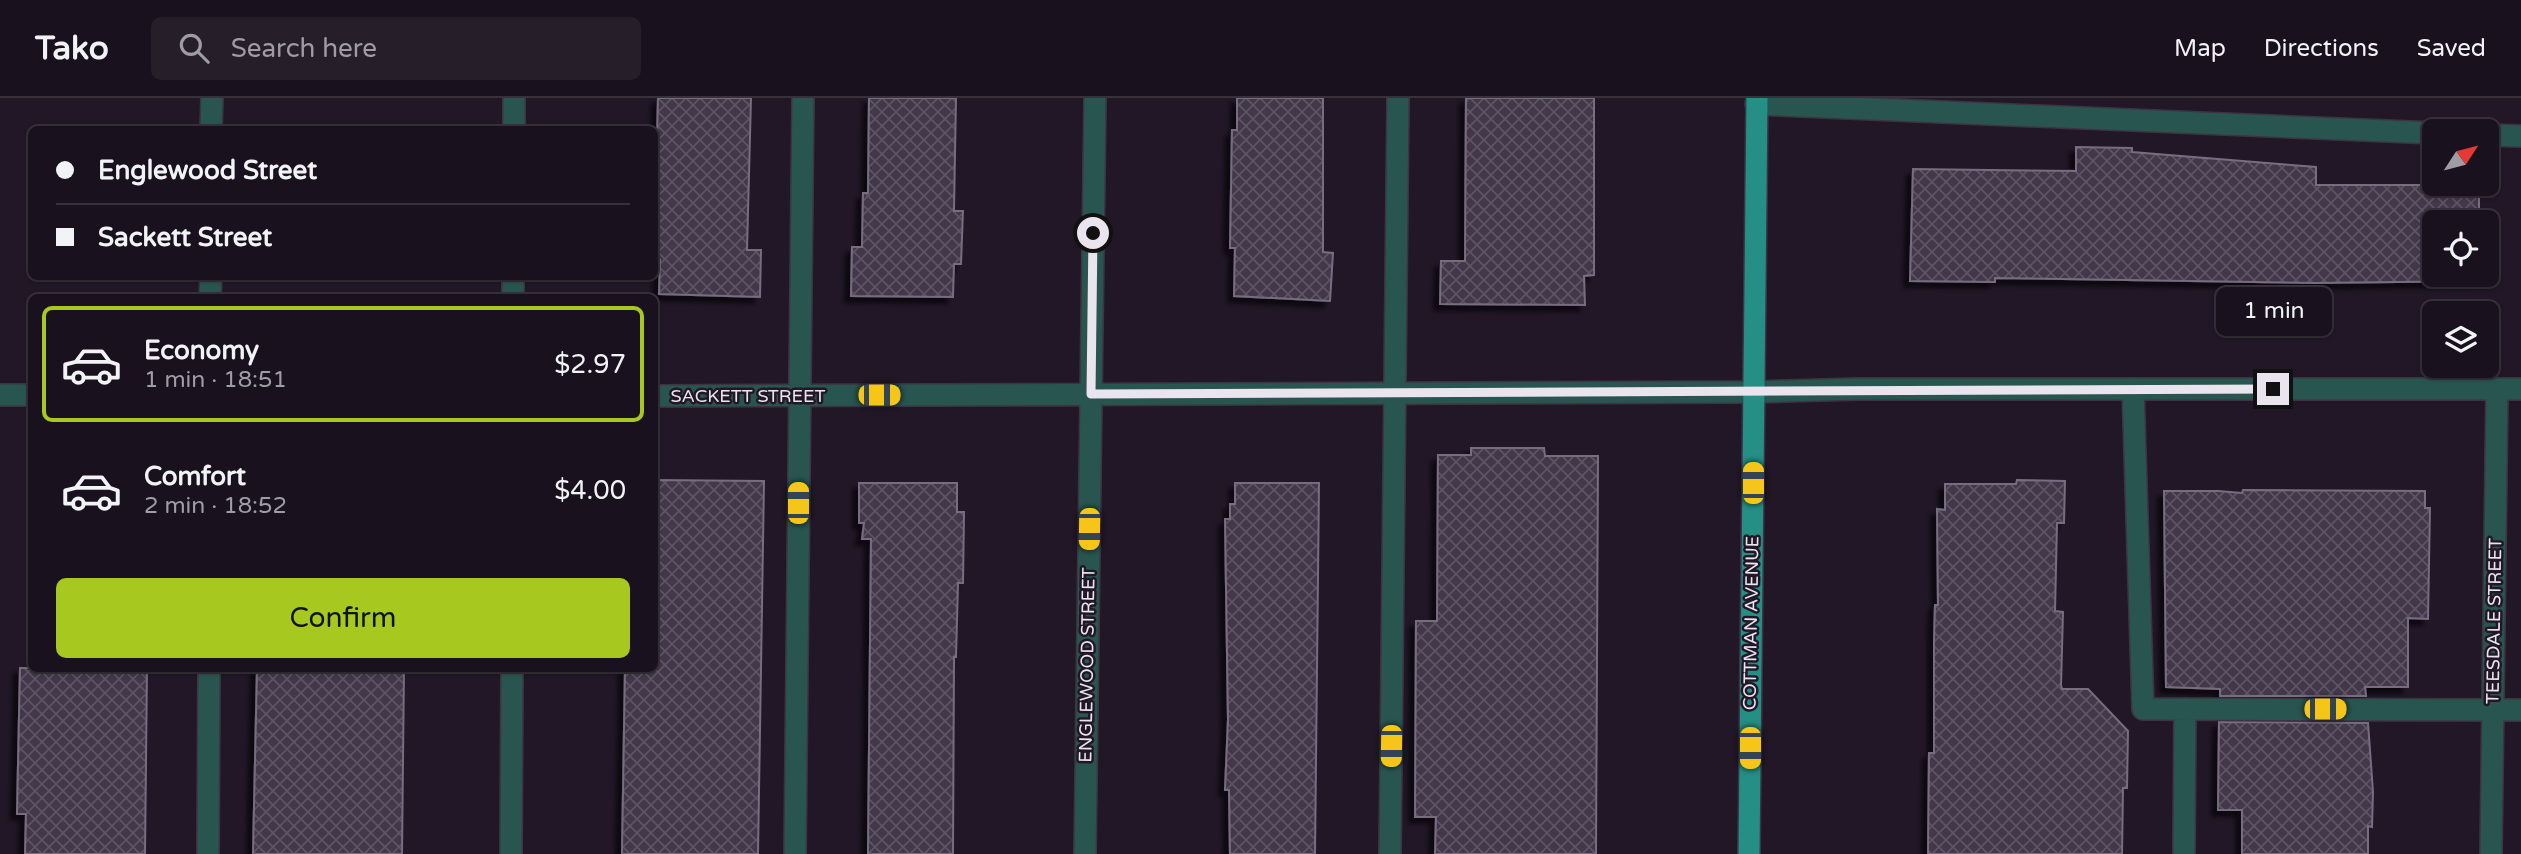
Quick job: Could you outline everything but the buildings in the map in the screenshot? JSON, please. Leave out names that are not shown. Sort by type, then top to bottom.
[{"type":"main road","name":"COTTMAN AVENUE","points":[[1749,854],[1756,101]]},
{"type":"street","points":[[211,126],[212,98]]},
{"type":"street","points":[[514,98],[514,126]]},
{"type":"street","points":[[795,854],[803,98]]},
{"type":"street","name":"ENGLEWOOD STREET","points":[[1085,854],[1094,98]]},
{"type":"street","points":[[1390,854],[1398,98]]},
{"type":"street","points":[[1756,101],[2422,132]]},
{"type":"street","points":[[2499,135],[2521,136]]},
{"type":"street","name":"SACKETT STREET","points":[[658,396],[1753,392],[1858,389],[2521,389]]},
{"type":"street","points":[[2133,389],[2143,709],[2521,710]]},
{"type":"street","name":"TEESDALE STREET","points":[[2491,854],[2497,389]]},
{"type":"street","points":[[0,395],[28,395]]},
{"type":"street","points":[[208,854],[209,672]]},
{"type":"street","points":[[511,854],[512,672]]},
{"type":"street","points":[[2184,854],[2185,709]]},
{"type":"route","points":[[1093,233],[1091,394],[2273,389]]}]
